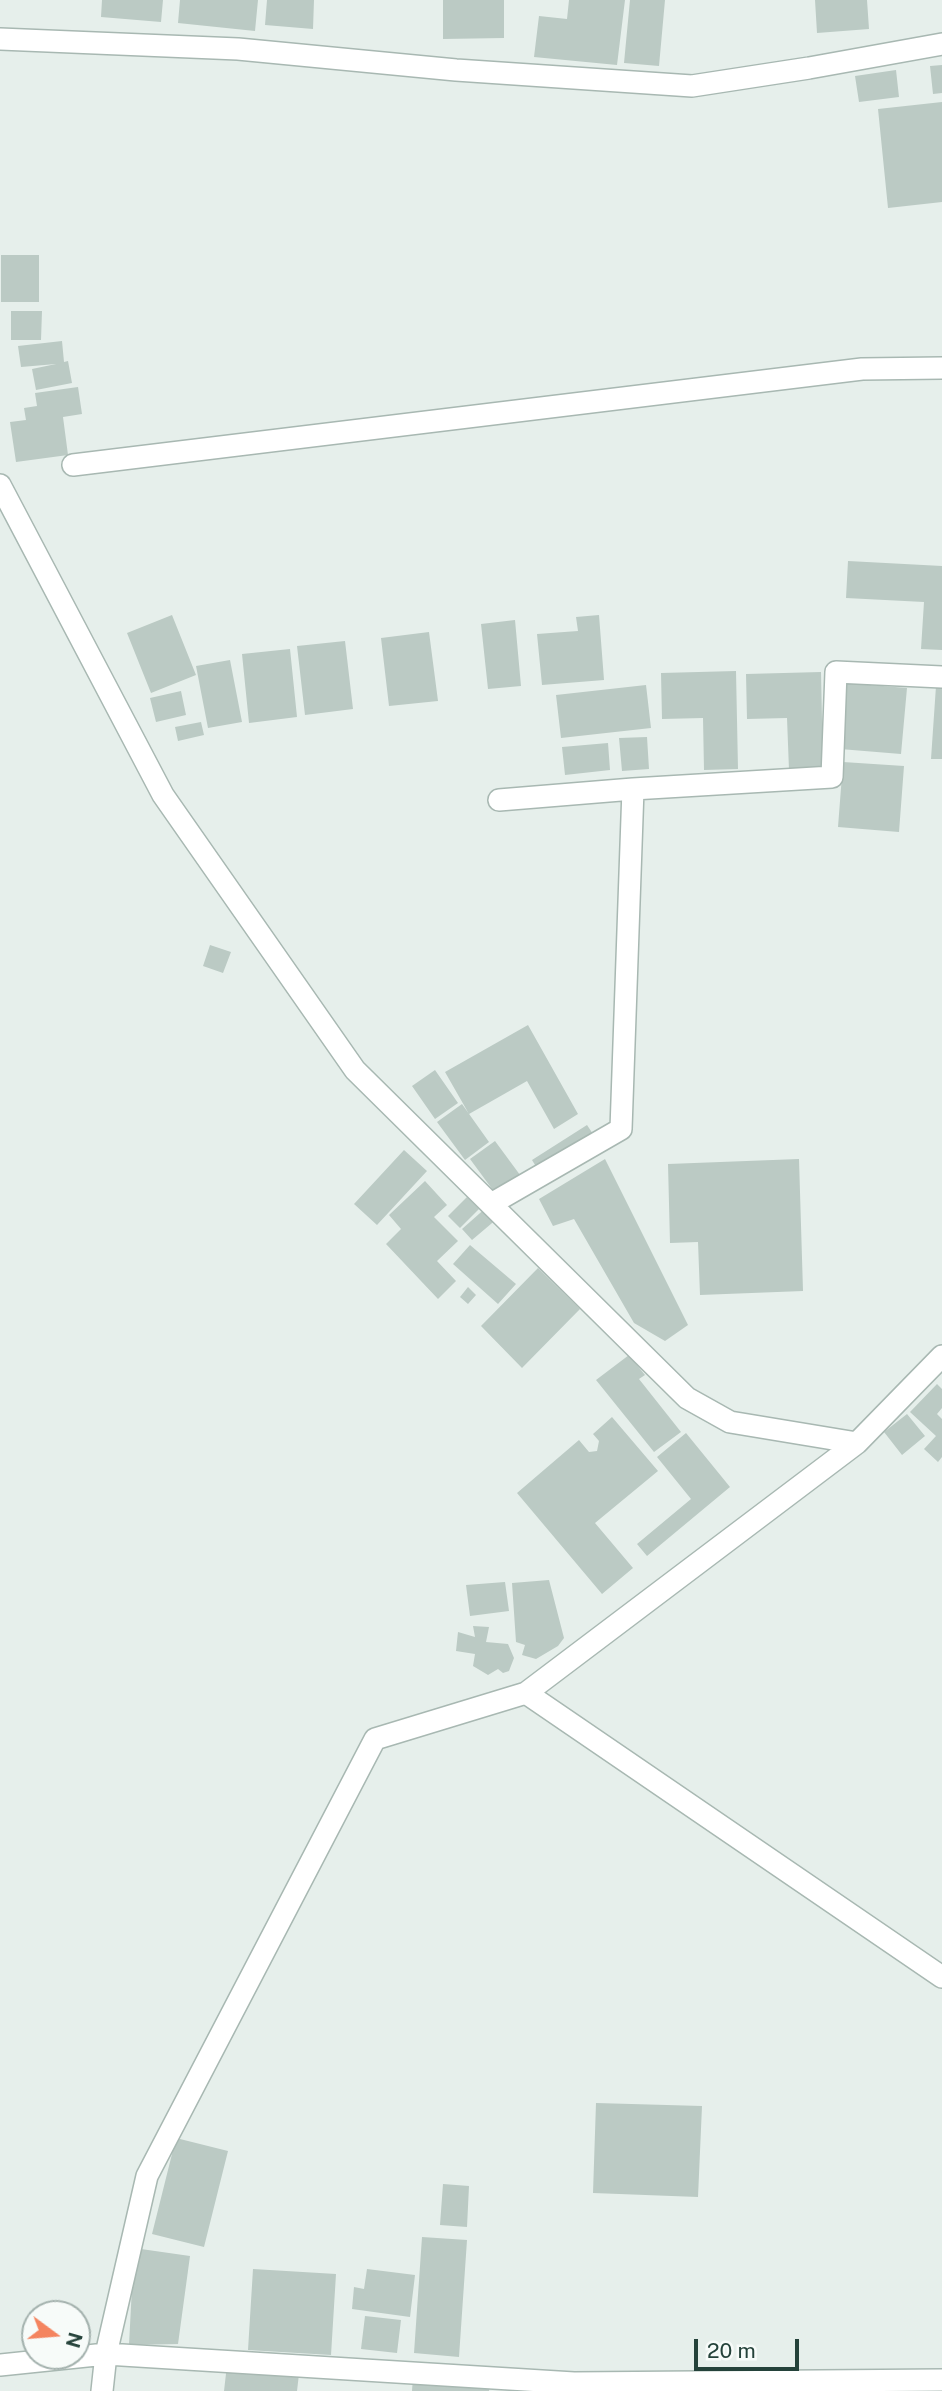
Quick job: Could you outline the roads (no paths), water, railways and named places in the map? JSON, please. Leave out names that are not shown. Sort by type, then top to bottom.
[{"type":"street","points":[[0,39],[238,49],[456,70],[692,86],[942,44]]},
{"type":"street","points":[[73,465],[862,369],[942,368]]},
{"type":"street","points":[[0,485],[163,795],[355,1070],[688,1398],[730,1422],[857,1443]]},
{"type":"street","points":[[499,800],[832,777],[836,672],[942,677]]},
{"type":"street","points":[[491,1204],[621,1129],[633,789]]},
{"type":"street","points":[[102,2391],[106,2354],[146,2176],[375,1739],[526,1693],[857,1443],[942,1356]]},
{"type":"street","points":[[526,1693],[942,1977]]},
{"type":"street","points":[[0,2365],[106,2354],[574,2383],[942,2380]]}]
